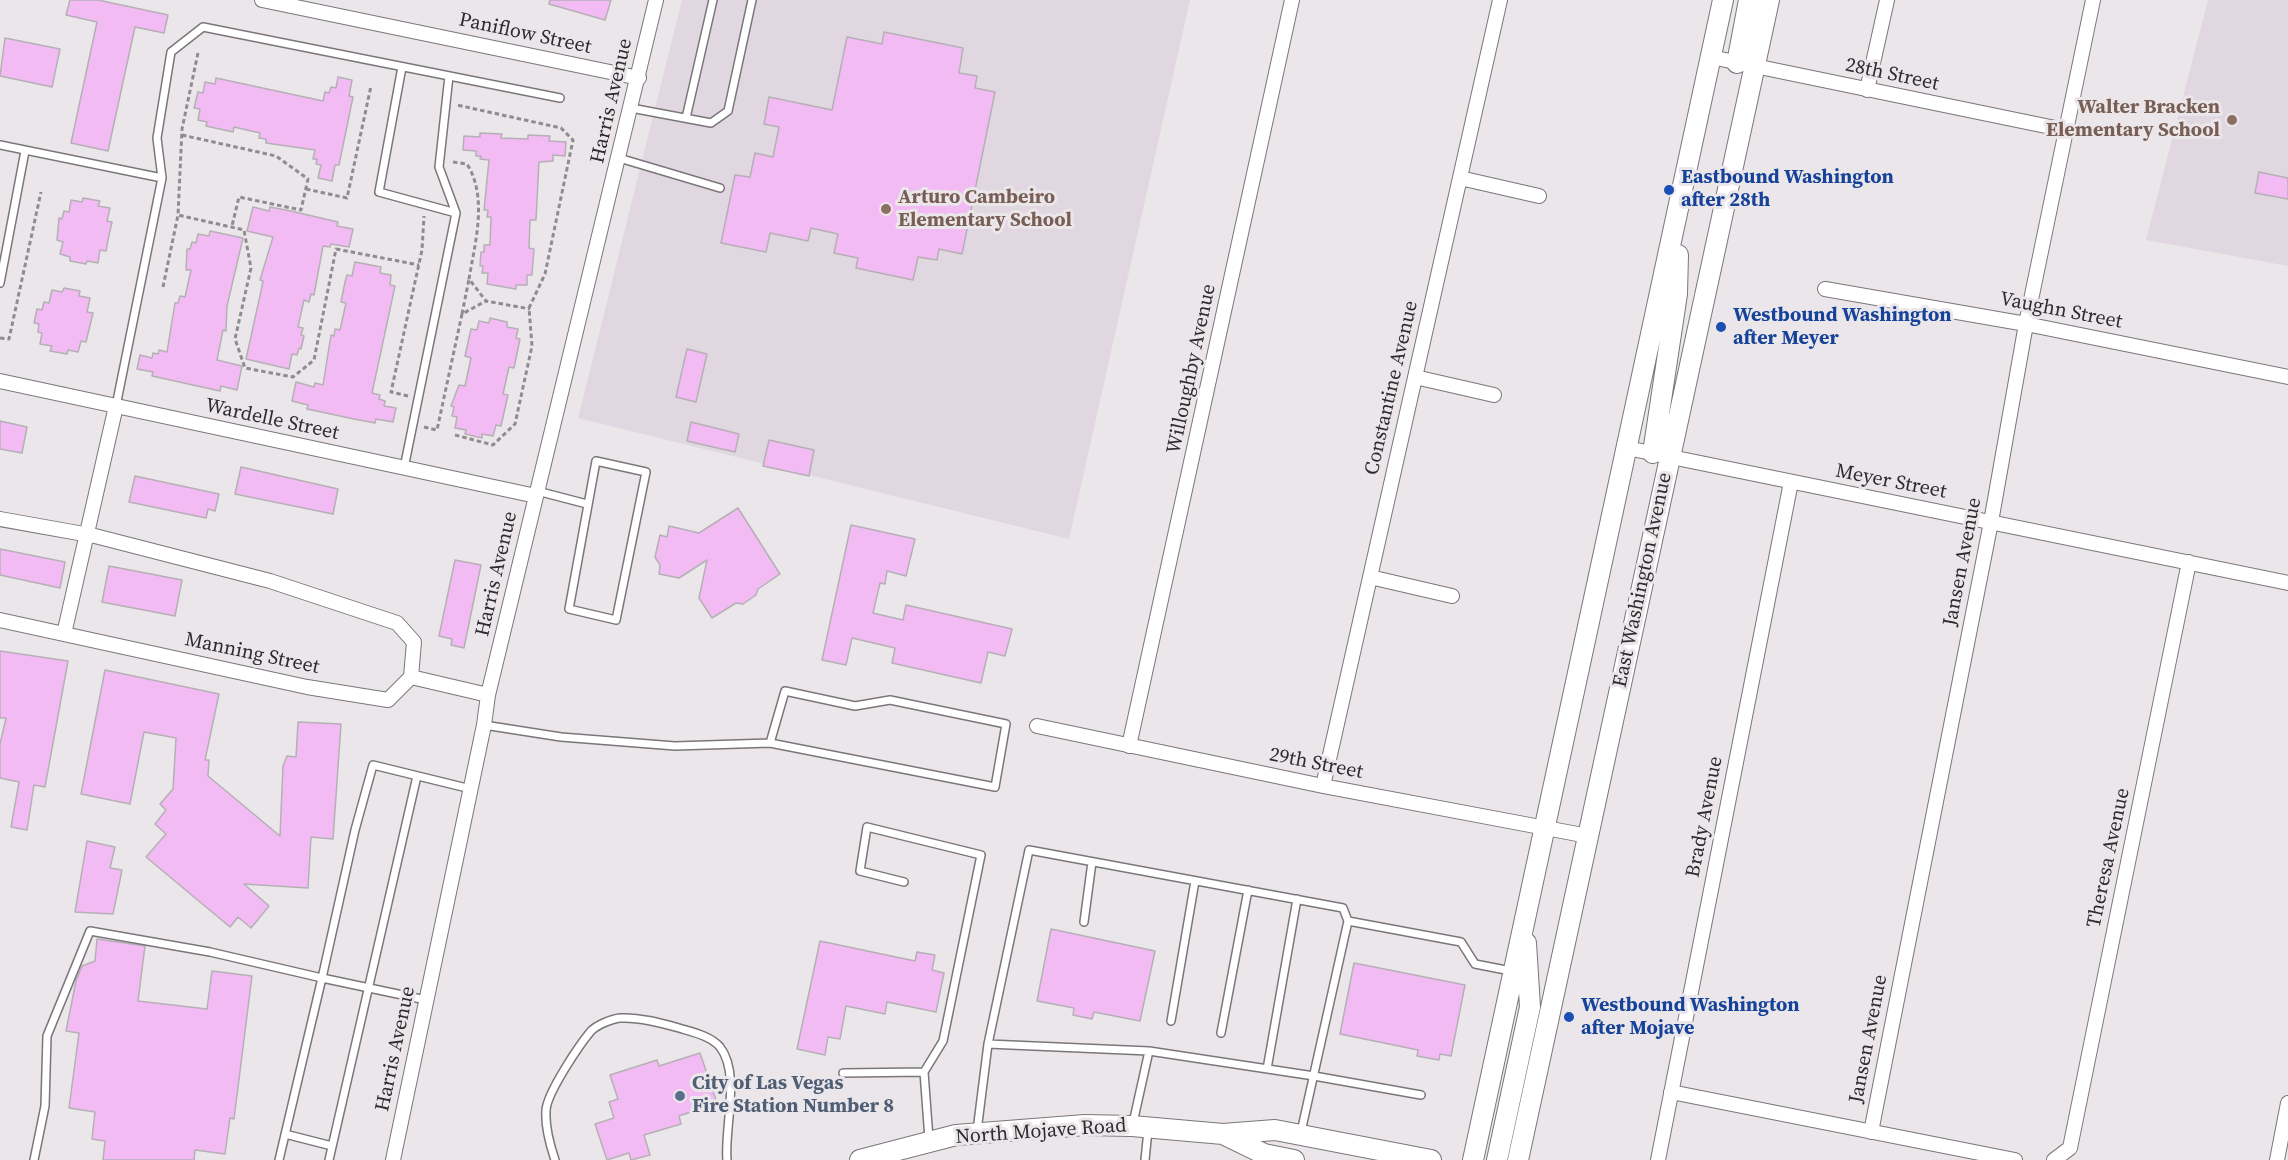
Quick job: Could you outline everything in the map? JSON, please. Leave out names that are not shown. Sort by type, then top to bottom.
[{"type":"main road","points":[[1473,1160],[1723,0]]},
{"type":"main road","points":[[1746,65],[1749,0]]},
{"type":"main road","name":"East Washington Avenue","points":[[1518,1160],[1588,836],[1661,455],[1746,65],[1769,0]]},
{"type":"main road","points":[[1661,455],[1677,294],[1679,205]]},
{"type":"main road","points":[[1497,1160],[1530,1007],[1524,926]]},
{"type":"main road","name":"North Mojave Road","points":[[860,1160],[929,1141],[977,1134],[1044,1127],[1140,1126],[1223,1134],[1275,1130],[1431,1160]]},
{"type":"main road","name":"North Mojave Road","points":[[1223,1134],[1264,1154],[1294,1160]]},
{"type":"street","name":"Paniflow Street","points":[[262,0],[639,78]]},
{"type":"street","name":"Harris Avenue","points":[[393,1160],[471,789],[488,695],[639,78],[656,0]]},
{"type":"street","name":"Willoughby Avenue","points":[[1129,746],[1292,0]]},
{"type":"street","name":"Constantine Avenue","points":[[1323,786],[1500,0]]},
{"type":"street","points":[[1867,90],[1887,0]]},
{"type":"street","name":"Jansen Avenue","points":[[1871,1132],[1991,522],[2026,324],[2093,0]]},
{"type":"street","name":"28th Street","points":[[1711,57],[2065,130]]},
{"type":"street","points":[[1460,178],[1539,196]]},
{"type":"street","name":"Vaughn Street","points":[[1825,289],[2026,324],[2288,377]]},
{"type":"street","points":[[1415,376],[1494,395]]},
{"type":"street","name":"Wardelle Street","points":[[0,381],[536,494]]},
{"type":"street","points":[[64,634],[116,406]]},
{"type":"street","name":"Meyer Street","points":[[1627,448],[2288,584]]},
{"type":"street","name":"Brady Avenue","points":[[1658,1160],[1791,482]]},
{"type":"street","points":[[0,519],[87,535],[270,580],[397,623],[414,642],[411,677],[488,695]]},
{"type":"street","name":"Theresa Avenue","points":[[2057,1159],[2070,1148],[2189,562]]},
{"type":"street","points":[[1370,577],[1452,596]]},
{"type":"street","name":"Manning Street","points":[[0,621],[308,687],[388,700],[411,677]]},
{"type":"street","name":"29th Street","points":[[1037,726],[1323,786],[1588,836]]},
{"type":"street","points":[[1671,1092],[2015,1160]]},
{"type":"street","points":[[2277,1160],[2287,1111]]},
{"type":"lane","points":[[686,118],[712,0]]},
{"type":"lane","points":[[631,108],[711,123],[728,111],[752,0]]},
{"type":"lane","points":[[116,406],[162,178],[157,138],[171,52],[203,27],[560,98]]},
{"type":"lane","points":[[402,67],[379,192],[456,213]]},
{"type":"lane","points":[[404,468],[456,213],[439,167],[449,76]]},
{"type":"lane","points":[[0,145],[162,178]]},
{"type":"lane","points":[[0,283],[25,150]]},
{"type":"lane","points":[[619,158],[720,188]]},
{"type":"lane","points":[[596,461],[646,472],[616,620],[569,609],[587,504],[596,461]]},
{"type":"lane","points":[[536,494],[587,504]]},
{"type":"lane","points":[[484,725],[561,737],[675,746],[770,743],[995,787],[1006,724],[890,700],[855,706],[785,691],[770,743]]},
{"type":"lane","points":[[279,1160],[355,830],[373,765],[471,789]]},
{"type":"lane","points":[[329,1160],[417,776]]},
{"type":"lane","points":[[904,882],[860,872],[867,826],[981,855],[943,1041],[924,1072],[929,1141]]},
{"type":"lane","points":[[977,1134],[988,1044],[1029,850],[1343,908],[1348,921],[1301,1135]]},
{"type":"lane","points":[[1084,922],[1092,862]]},
{"type":"lane","points":[[1171,1021],[1195,881]]},
{"type":"lane","points":[[1221,1033],[1248,890]]},
{"type":"lane","points":[[1267,1069],[1297,899]]},
{"type":"lane","points":[[1348,921],[1461,942],[1475,964],[1514,972]]},
{"type":"lane","points":[[34,1160],[45,1106],[48,1036],[90,931],[210,952],[426,1000]]},
{"type":"lane","points":[[555,1160],[549,1144],[545,1109],[555,1087],[592,1030],[620,1018],[665,1024],[707,1038],[720,1047],[731,1083],[726,1123],[727,1160]]},
{"type":"lane","points":[[988,1044],[1149,1051],[1421,1095]]},
{"type":"lane","points":[[1145,1160],[1140,1126],[1149,1051]]},
{"type":"lane","points":[[843,1073],[924,1072]]},
{"type":"lane","points":[[285,1134],[332,1146]]},
{"type":"path","points":[[163,287],[178,215],[182,135],[198,53]]},
{"type":"path","points":[[306,189],[347,198],[371,86]]},
{"type":"path","points":[[446,102],[480,112],[561,128],[573,140],[545,274],[530,309],[532,345],[514,424],[493,445],[455,435]]},
{"type":"path","points":[[182,135],[276,156],[308,179],[301,210],[239,197],[232,227]]},
{"type":"path","points":[[413,425],[437,430],[469,279],[478,224],[474,175],[467,164],[453,164],[454,152]]},
{"type":"path","points":[[0,338],[9,339],[41,192]]},
{"type":"path","points":[[418,399],[391,392],[419,265],[426,205]]},
{"type":"path","points":[[178,215],[244,230],[250,267],[235,339],[244,368],[293,377],[314,360],[336,249],[419,265]]},
{"type":"path","points":[[469,279],[486,301]]},
{"type":"path","points":[[462,314],[486,301],[530,309]]},
{"type":"shaded area","name":"Arturo Cambeiro Elementary School","points":[[682,0],[1190,0],[1069,539],[578,418]]},
{"type":"shaded area","name":"Walter Bracken Elementary School","points":[[2208,0],[2288,0],[2288,266],[2146,240]]},
{"type":"building","points":[[70,0],[98,0],[168,15],[164,33],[135,27],[108,151],[71,143],[97,22],[66,15]]},
{"type":"building","points":[[550,0],[611,0],[605,20],[549,4]]},
{"type":"building","points":[[884,32],[963,48],[959,73],[977,76],[975,88],[995,92],[962,254],[939,249],[937,260],[918,257],[913,280],[856,268],[858,258],[834,253],[838,234],[811,228],[808,241],[770,233],[766,252],[721,243],[735,175],[750,177],[755,153],[773,157],[779,127],[764,124],[769,97],[832,110],[847,37],[882,44]]},
{"type":"building","points":[[5,38],[60,49],[52,87],[0,76]]},
{"type":"building","points":[[338,77],[352,80],[349,96],[353,97],[339,165],[335,165],[332,181],[318,178],[321,165],[316,164],[317,159],[313,159],[315,150],[266,143],[266,139],[259,138],[260,133],[234,127],[233,132],[206,126],[207,122],[198,120],[200,109],[194,108],[198,92],[203,93],[205,82],[215,84],[216,78],[323,101],[325,92],[329,93],[331,87],[336,88]]},
{"type":"building","points":[[480,133],[502,134],[501,138],[528,139],[528,135],[550,136],[549,141],[566,142],[565,156],[553,155],[553,161],[539,162],[536,220],[530,220],[529,248],[534,249],[532,275],[527,275],[527,285],[516,285],[516,289],[487,284],[488,273],[482,273],[483,266],[480,266],[484,245],[490,245],[491,217],[487,217],[488,210],[484,210],[489,160],[480,159],[481,156],[476,156],[476,151],[463,150],[464,136],[480,137]]},
{"type":"building","points":[[2259,172],[2288,178],[2288,199],[2255,193]]},
{"type":"building","points":[[83,198],[100,201],[98,206],[110,208],[107,221],[112,222],[106,251],[100,250],[98,263],[87,261],[86,264],[70,261],[70,257],[60,254],[63,242],[57,240],[59,218],[62,219],[64,211],[69,212],[71,200],[82,202]]},
{"type":"building","points":[[253,207],[269,211],[270,207],[291,211],[338,222],[337,226],[353,229],[349,247],[331,244],[330,247],[323,246],[314,295],[311,294],[309,302],[304,300],[298,327],[303,328],[301,349],[299,348],[297,355],[292,354],[289,369],[246,359],[263,281],[260,280],[273,237],[247,231]]},
{"type":"building","points":[[210,231],[243,238],[227,306],[226,331],[223,330],[217,360],[242,366],[237,390],[221,386],[220,391],[152,376],[153,372],[137,369],[140,355],[152,358],[153,353],[158,354],[159,350],[167,352],[175,303],[178,303],[180,296],[185,297],[191,270],[186,270],[187,249],[190,249],[192,242],[196,243],[198,234],[209,236]]},
{"type":"building","points":[[355,262],[381,267],[380,273],[391,275],[390,285],[395,286],[372,393],[380,395],[379,399],[385,401],[384,406],[396,408],[393,422],[376,419],[375,423],[354,419],[307,409],[308,405],[292,401],[296,382],[314,387],[315,383],[323,385],[331,335],[334,336],[335,329],[340,330],[346,303],[341,302],[345,282],[347,275],[352,276]]},
{"type":"building","points":[[64,288],[80,291],[79,296],[90,298],[87,312],[93,313],[86,342],[81,341],[78,352],[68,350],[67,354],[50,351],[52,346],[40,344],[42,333],[38,332],[39,324],[34,323],[37,309],[42,310],[44,302],[49,303],[52,290],[62,292]]},
{"type":"building","points":[[490,318],[507,322],[507,327],[518,329],[516,338],[520,339],[514,368],[509,367],[503,394],[508,395],[501,426],[496,425],[493,436],[482,434],[482,438],[465,434],[466,430],[455,428],[457,417],[452,416],[454,407],[451,406],[459,385],[465,386],[471,358],[465,356],[471,329],[477,330],[479,321],[489,323]]},
{"type":"building","points":[[687,349],[707,354],[696,402],[676,397]]},
{"type":"building","points":[[0,421],[27,427],[22,453],[0,449]]},
{"type":"building","points":[[691,422],[739,434],[735,452],[687,441]]},
{"type":"building","points":[[769,440],[814,450],[809,476],[763,466]]},
{"type":"building","points":[[241,467],[338,489],[333,514],[235,494]]},
{"type":"building","points":[[135,476],[219,494],[215,511],[208,509],[206,518],[129,502]]},
{"type":"building","points":[[738,508],[780,574],[758,589],[756,595],[743,604],[736,603],[712,618],[699,598],[707,560],[679,578],[659,574],[660,565],[655,557],[660,535],[667,537],[669,526],[699,533]]},
{"type":"building","points":[[851,525],[915,539],[906,576],[887,571],[885,584],[880,583],[873,613],[903,620],[906,605],[1012,629],[1005,656],[988,652],[981,683],[892,663],[895,648],[852,638],[846,665],[822,660]]},
{"type":"building","points":[[0,549],[65,562],[60,588],[0,575]]},
{"type":"building","points":[[455,560],[481,565],[464,648],[451,645],[452,639],[439,636]]},
{"type":"building","points":[[109,566],[182,580],[175,616],[102,602]]},
{"type":"building","points":[[0,651],[68,661],[45,787],[34,785],[27,830],[11,827],[19,782],[0,778],[0,744],[6,718],[0,718]]},
{"type":"building","points":[[105,670],[219,694],[205,760],[209,760],[208,776],[280,836],[283,766],[287,756],[296,757],[298,722],[341,724],[333,839],[311,837],[308,888],[244,884],[269,906],[251,928],[238,917],[230,927],[146,857],[166,834],[155,824],[166,810],[160,804],[173,789],[176,738],[144,732],[130,804],[81,794]]},
{"type":"building","points":[[87,841],[115,847],[110,868],[122,870],[113,914],[75,912]]},
{"type":"building","points":[[1051,929],[1155,951],[1140,1021],[1094,1012],[1092,1019],[1073,1015],[1074,1008],[1037,1001]]},
{"type":"building","points":[[97,939],[145,946],[138,1001],[207,1009],[212,971],[252,976],[234,1119],[230,1118],[225,1154],[195,1150],[194,1160],[103,1160],[105,1141],[92,1139],[95,1112],[69,1108],[79,1033],[66,1031],[76,981],[82,966],[95,961]]},
{"type":"building","points":[[820,941],[915,961],[917,952],[935,955],[932,970],[944,973],[936,1012],[887,1002],[885,1014],[846,1006],[840,1039],[828,1037],[825,1055],[797,1049]]},
{"type":"building","points":[[1354,963],[1465,985],[1451,1056],[1440,1054],[1439,1060],[1417,1056],[1418,1050],[1340,1034]]},
{"type":"building","points":[[700,1053],[717,1103],[679,1116],[681,1124],[644,1135],[650,1155],[631,1160],[629,1153],[607,1160],[595,1124],[614,1118],[609,1102],[618,1099],[610,1075],[657,1060],[659,1066]]},
{"type":"place","name":"Walter Bracken Elementary School","points":[[2232,120]]},
{"type":"place","name":"Eastbound Washington after 28th","points":[[1669,190]]},
{"type":"place","name":"Arturo Cambeiro Elementary School","points":[[886,209]]},
{"type":"place","name":"Westbound Washington after Meyer","points":[[1721,327]]},
{"type":"place","name":"Westbound Washington after Mojave","points":[[1569,1017]]},
{"type":"place","name":"City of Las Vegas Fire Station Number 8","points":[[680,1096]]}]
